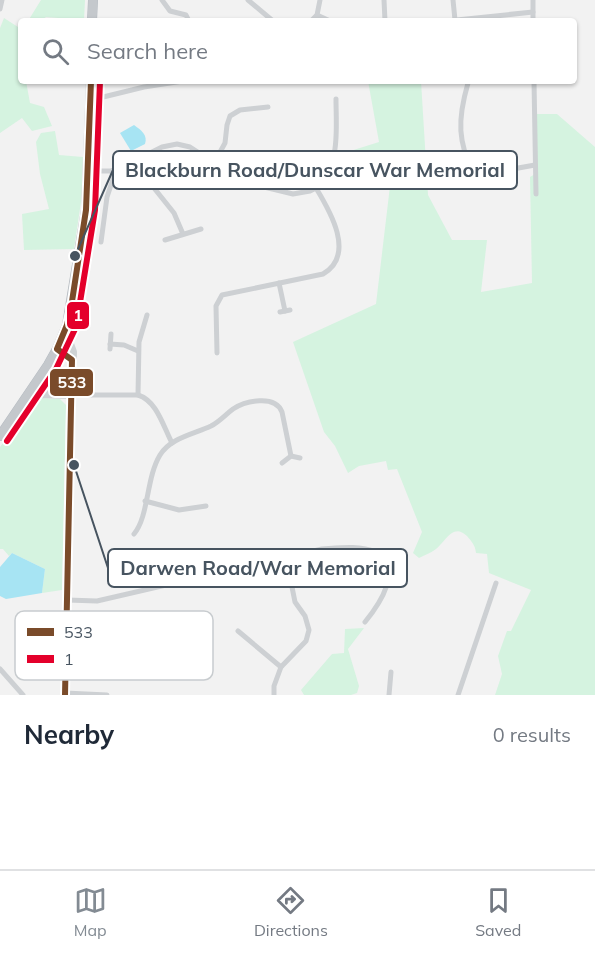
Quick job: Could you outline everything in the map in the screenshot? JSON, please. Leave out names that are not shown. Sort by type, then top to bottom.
[{"type":"highway","points":[[92,18],[93,0]]},
{"type":"highway","points":[[0,436],[57,349],[71,308],[86,210],[91,84]]},
{"type":"main road","points":[[62,337],[72,348],[67,611]]},
{"type":"main road","points":[[57,349],[72,360]]},
{"type":"main road","points":[[29,395],[71,395]]},
{"type":"street","points":[[0,9],[2,0]]},
{"type":"street","points":[[162,0],[170,11],[186,15],[188,18]]},
{"type":"street","points":[[248,0],[269,18]]},
{"type":"street","points":[[314,18],[317,15],[320,0]]},
{"type":"street","points":[[384,0],[385,18]]},
{"type":"street","points":[[453,0],[455,18]]},
{"type":"street","points":[[533,0],[533,18]]},
{"type":"street","points":[[474,18],[533,12]]},
{"type":"street","points":[[317,15],[324,18]]},
{"type":"street","points":[[91,100],[144,84]]},
{"type":"street","points":[[468,84],[460,127],[471,177],[535,165]]},
{"type":"street","points":[[534,84],[536,194]]},
{"type":"street","points":[[89,171],[112,171],[122,163],[142,157],[162,147],[177,144],[190,147],[245,181],[283,193],[302,193],[316,188],[327,174],[334,158],[336,99]]},
{"type":"street","points":[[214,163],[225,143],[227,125],[231,116],[240,110],[264,110]]},
{"type":"street","points":[[142,157],[154,188],[174,213],[183,234]]},
{"type":"street","points":[[101,242],[107,197],[113,179],[112,171]]},
{"type":"street","points":[[217,353],[216,306],[219,298],[226,294],[323,274],[333,266],[339,252],[335,226],[316,188]]},
{"type":"street","points":[[335,226],[344,223]]},
{"type":"street","points":[[165,240],[201,228]]},
{"type":"street","points":[[279,283],[285,311]]},
{"type":"street","points":[[138,395],[138,351],[147,315]]},
{"type":"street","points":[[111,334],[110,346],[124,345],[138,351]]},
{"type":"street","points":[[71,395],[138,395],[145,398],[154,407],[172,443]]},
{"type":"street","points":[[135,534],[144,527],[145,501],[157,461],[164,449],[172,443],[213,425],[237,407],[266,401],[275,403],[281,408],[291,456]]},
{"type":"street","points":[[291,456],[300,458]]},
{"type":"street","points":[[282,463],[291,456]]},
{"type":"street","points":[[145,501],[179,510],[206,506]]},
{"type":"street","points":[[198,508],[200,515]]},
{"type":"street","points":[[67,600],[97,601],[115,598],[322,549],[367,549],[381,556],[387,566],[388,584],[378,603],[364,621]]},
{"type":"street","points":[[274,695],[274,686],[280,668],[306,641],[309,630],[305,616],[295,602],[286,557]]},
{"type":"street","points":[[458,695],[496,583]]},
{"type":"street","points":[[239,630],[280,668]]},
{"type":"street","points":[[383,668],[393,673],[389,695]]},
{"type":"street","points":[[0,669],[23,695]]},
{"type":"street","points":[[65,694],[107,695]]},
{"type":"green space","points":[[41,0],[85,0],[84,18],[30,18]]},
{"type":"green space","points":[[4,18],[18,27],[18,84],[27,84],[30,103],[44,107],[52,126],[32,131],[22,118],[0,133],[0,28]]},
{"type":"green space","points":[[369,84],[421,84],[428,195],[452,240],[487,240],[481,292],[532,283],[530,177],[537,173],[537,114],[557,114],[595,147],[595,695],[495,695],[502,674],[498,656],[507,631],[511,631],[531,590],[489,573],[487,554],[476,553],[472,542],[462,532],[453,532],[436,549],[419,558],[413,553],[422,532],[397,469],[388,470],[386,461],[359,466],[348,473],[335,446],[324,432],[293,342],[376,304],[390,186],[336,176],[344,153],[379,142]]},
{"type":"green space","points":[[55,131],[59,155],[83,157],[82,195],[74,249],[24,250],[22,214],[49,209],[40,174],[36,142],[41,133]]},
{"type":"green space","points":[[41,398],[60,399],[66,405],[62,590],[42,593],[45,569],[12,553],[9,556],[3,549],[0,549],[0,447],[34,402]]},
{"type":"green space","points":[[364,628],[348,649],[359,686],[357,693],[304,695],[301,690],[332,654],[344,653],[345,629]]},
{"type":"water","points":[[134,125],[143,133],[146,141],[145,144],[131,151],[120,133]]},
{"type":"water","points":[[12,553],[45,569],[42,593],[6,599],[0,596],[0,567]]},
{"type":"transit line","name":"533","points":[[67,611],[72,360],[57,349],[71,308],[86,210],[91,84]]},
{"type":"transit line","name":"1","points":[[7,441],[56,369],[76,327],[95,210],[100,84]]},
{"type":"transit line","name":"533","points":[[65,680],[65,695]]},
{"type":"place","name":"Blackburn Road/Dunscar War Memorial","points":[[75,256]]},
{"type":"place","name":"Darwen Road/War Memorial","points":[[74,465]]}]
